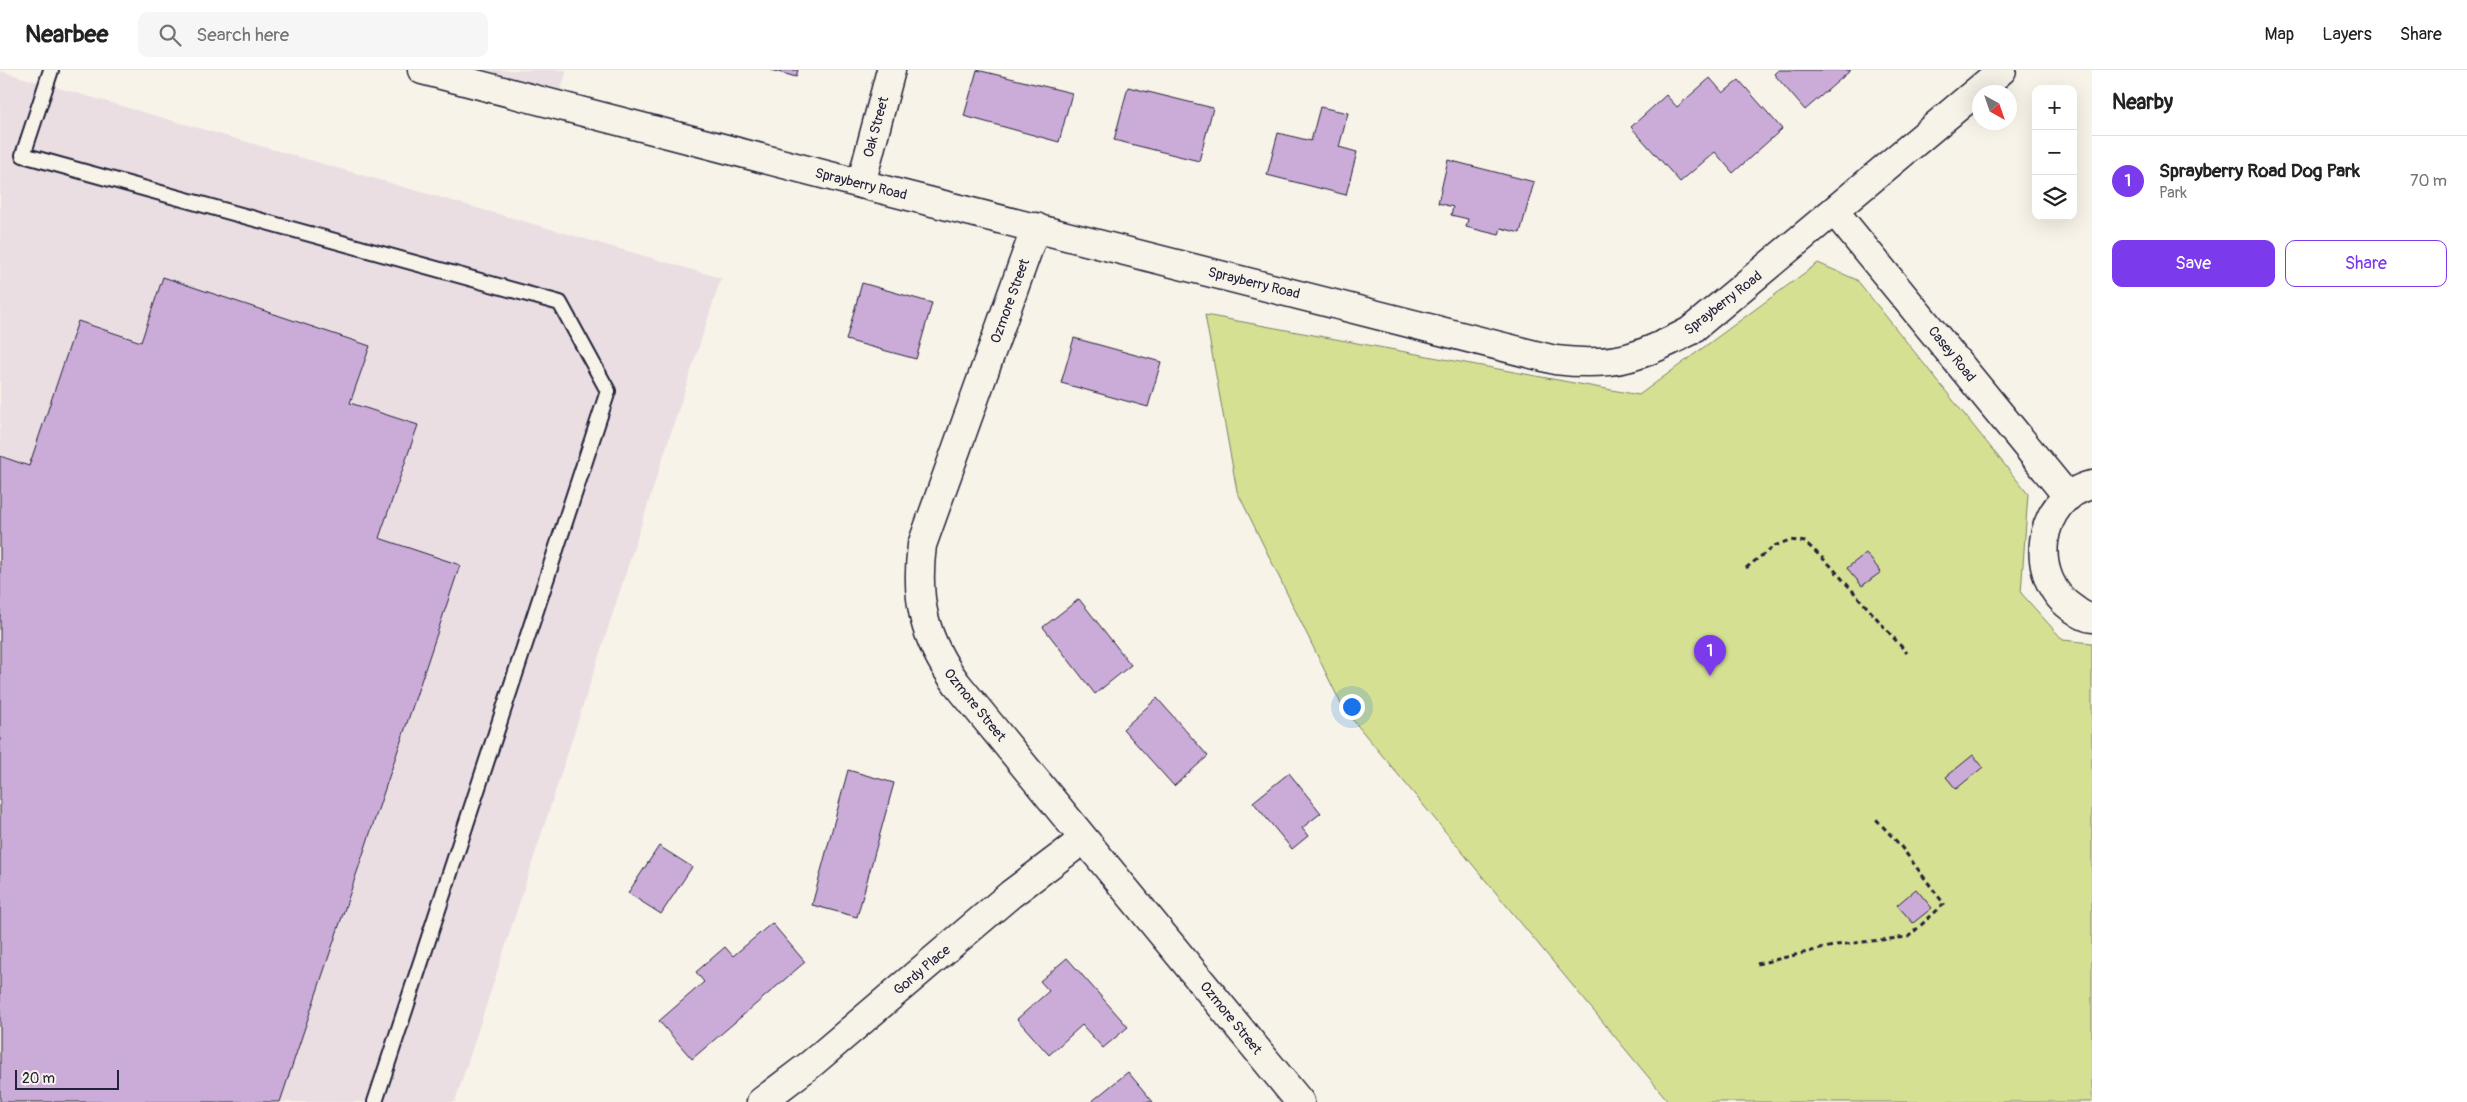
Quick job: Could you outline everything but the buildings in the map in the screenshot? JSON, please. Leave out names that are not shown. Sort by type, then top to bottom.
[{"type":"street","name":"Sprayberry Road","points":[[422,70],[861,184],[1555,360],[1586,364],[1616,361],[1643,354],[1690,331],[1835,212],[2002,70]]},
{"type":"street","name":"Oak Street","points":[[861,184],[890,70]]},
{"type":"street","name":"Casey Road","points":[[1835,212],[2080,491]]},
{"type":"street","name":"Ozmore Street","points":[[1036,227],[922,545],[918,576],[921,604],[928,630],[942,664],[1300,1102]]},
{"type":"street","points":[[2080,491],[2052,516],[2043,538],[2043,563],[2051,586],[2066,605],[2092,618]]},
{"type":"street","name":"Gordy Place","points":[[761,1102],[811,1064],[1011,894],[1084,839]]},
{"type":"lane","points":[[51,70],[23,155],[560,303],[608,391],[375,1102]]},
{"type":"path","points":[[1746,568],[1774,546],[1790,540],[1805,542],[1830,565],[1907,653]]},
{"type":"path","points":[[1757,964],[1836,945],[1908,937],[1944,904],[1898,844],[1875,818]]},
{"type":"shaded area","points":[[407,70],[567,70],[554,114]]},
{"type":"shaded area","points":[[0,71],[721,278],[455,1102],[0,1102]]},
{"type":"green space","points":[[1818,263],[1857,280],[2028,494],[2021,593],[2063,640],[2092,643],[2092,1102],[1669,1102],[1343,708],[1237,491],[1205,315],[1639,395]]},
{"type":"place","name":"Sprayberry Road Dog Park","points":[[1710,676]]}]
